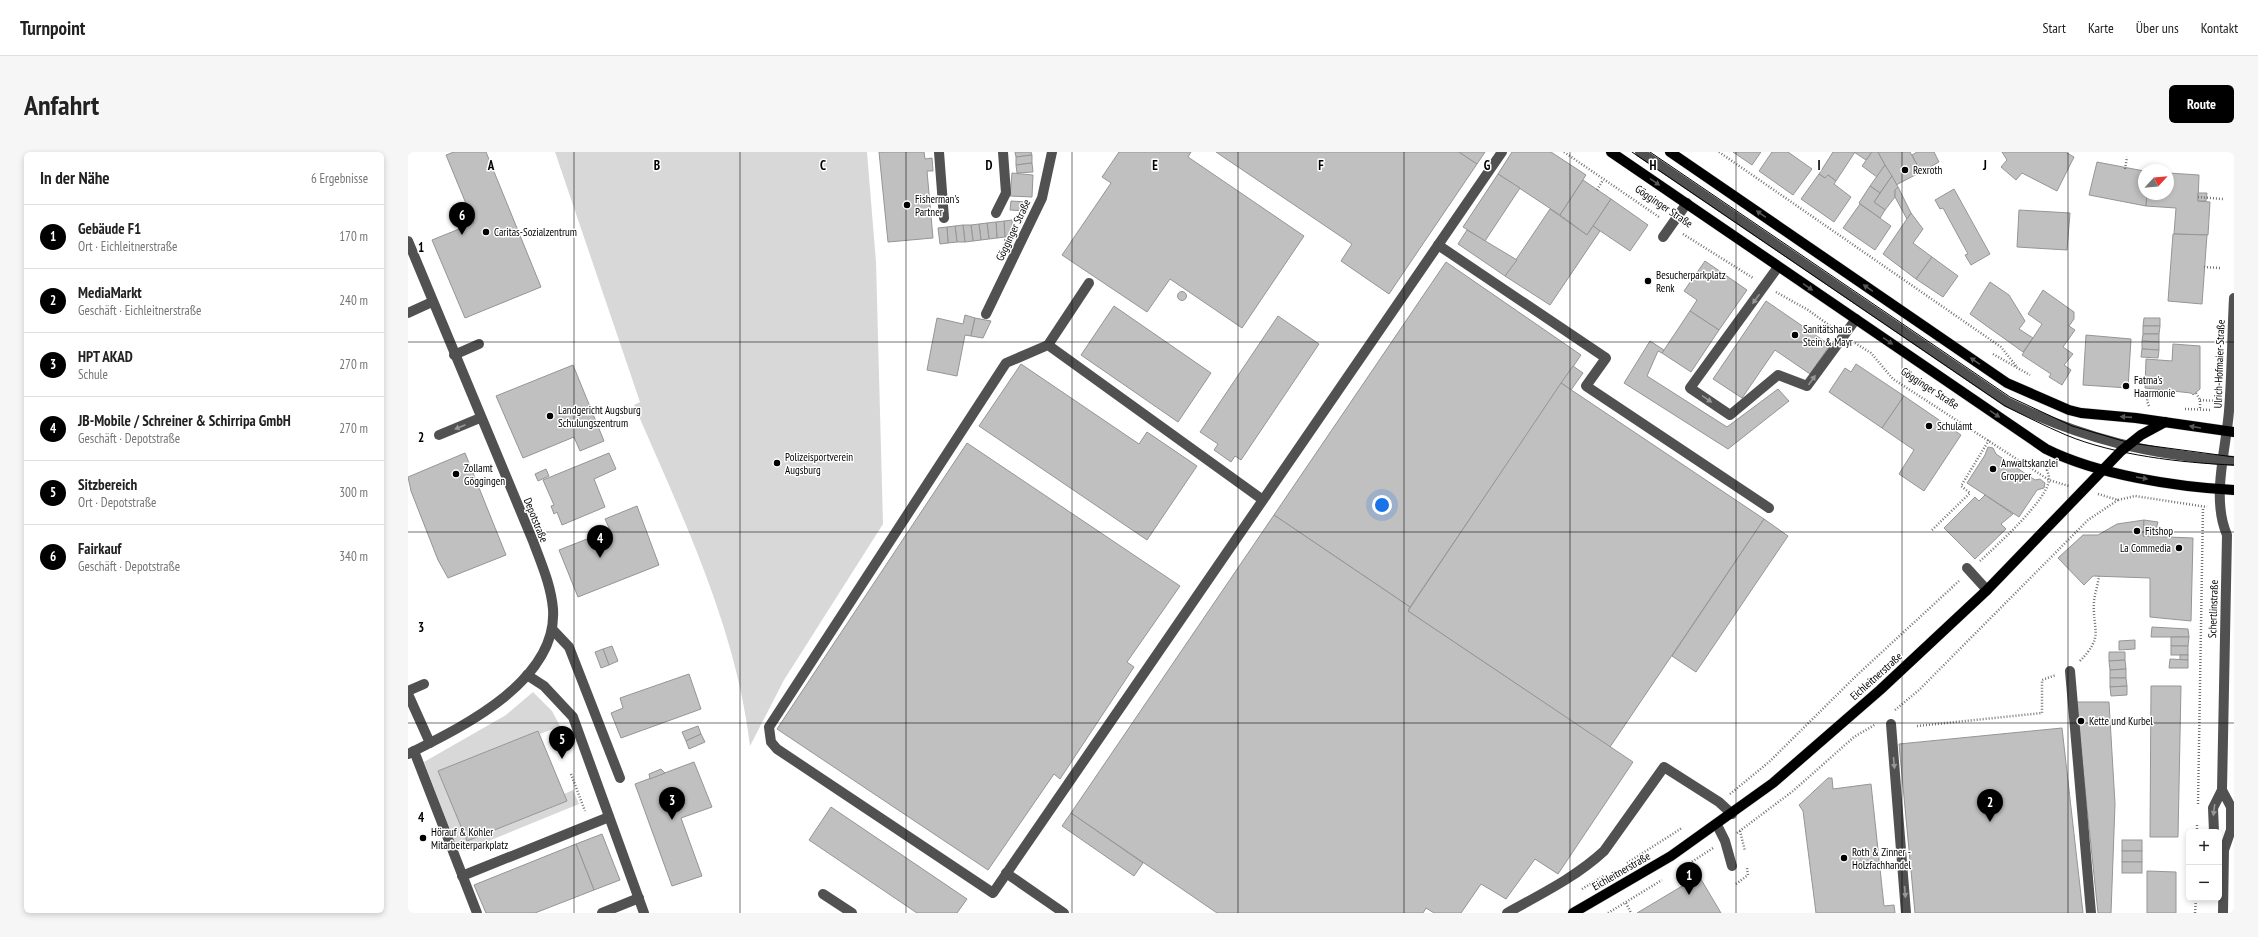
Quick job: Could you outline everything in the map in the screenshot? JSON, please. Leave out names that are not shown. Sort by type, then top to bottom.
[{"type":"main road","name":"Gögginger Straße","points":[[1611,152],[2046,449],[2104,469],[2140,478],[2221,490],[2234,490]]},
{"type":"main road","points":[[1670,152],[2007,383],[2068,410],[2081,413],[2164,422],[2230,432]]},
{"type":"main road","name":"Eichleitnerstraße","points":[[1573,913],[1671,856],[1717,825],[1774,783],[1880,690],[1986,590],[2126,447],[2141,435],[2164,422]]},
{"type":"street","points":[[939,152],[944,169],[944,218]]},
{"type":"street","points":[[996,213],[1006,193],[1001,164],[1003,152]]},
{"type":"street","name":"Gögginger Straße","points":[[986,314],[1042,198],[1052,152]]},
{"type":"street","points":[[1089,283],[1048,345],[1006,363],[769,727],[771,742],[777,749],[993,893],[1502,152]]},
{"type":"street","points":[[1640,152],[2007,402],[2070,430],[2126,447],[2173,456],[2234,461]]},
{"type":"street","points":[[1664,237],[1687,203]]},
{"type":"street","name":"Depotstraße","points":[[408,241],[480,418],[527,526],[549,587],[553,609],[552,629],[542,652],[527,675],[511,692],[476,716],[430,743],[411,752]]},
{"type":"street","points":[[1438,244],[1606,358],[1586,386],[1769,508]]},
{"type":"street","points":[[1778,267],[1690,388],[1730,415],[1778,375],[1807,386],[1856,319]]},
{"type":"street","name":"Ulrich-Hofmaier-Straße","points":[[2230,432],[2234,298]]},
{"type":"street","points":[[408,314],[432,302]]},
{"type":"street","points":[[454,354],[479,344]]},
{"type":"street","points":[[1048,345],[1263,500]]},
{"type":"street","points":[[439,435],[480,418]]},
{"type":"street","name":"Schertlinstraße","points":[[2214,829],[2213,808],[2222,790],[2228,536],[2223,526],[2221,490],[2223,460],[2230,432]]},
{"type":"street","points":[[1968,570],[1986,590]]},
{"type":"street","points":[[552,629],[569,647],[620,778]]},
{"type":"street","points":[[2070,671],[2091,913]]},
{"type":"street","points":[[527,675],[544,686],[573,717],[644,913]]},
{"type":"street","points":[[408,691],[424,684]]},
{"type":"street","points":[[408,694],[430,743]]},
{"type":"street","points":[[1891,724],[1906,913]]},
{"type":"street","points":[[411,752],[477,913]]},
{"type":"street","points":[[1507,913],[1566,880],[1593,861],[1604,851],[1664,767],[1719,802],[1732,814]]},
{"type":"street","name":"Schertlinstraße","points":[[2222,790],[2231,806],[2232,830],[2224,850],[2223,913]]},
{"type":"street","points":[[462,876],[609,817]]},
{"type":"street","points":[[1717,825],[1725,841],[1732,866]]},
{"type":"street","name":"Schertlinstraße","points":[[2222,846],[2224,850]]},
{"type":"street","points":[[1006,873],[1064,913]]},
{"type":"street","points":[[823,894],[852,913]]},
{"type":"street","points":[[602,913],[639,898]]},
{"type":"path","name":"Gögginger Straße","points":[[1564,152],[1671,226],[1765,286],[1808,310],[1871,353],[1894,379],[2049,480],[2118,500],[2135,496],[2212,508]]},
{"type":"path","points":[[1719,152],[2001,347],[2019,369],[2032,376]]},
{"type":"path","points":[[2125,169],[2127,157]]},
{"type":"path","points":[[1597,190],[1603,180]]},
{"type":"path","points":[[2198,197],[2223,199]]},
{"type":"path","points":[[2204,267],[2220,268]]},
{"type":"path","points":[[2146,401],[2149,389]]},
{"type":"path","points":[[2196,393],[2200,400],[2200,409]]},
{"type":"path","points":[[2143,407],[2156,408]]},
{"type":"path","points":[[2178,408],[2212,410]]},
{"type":"path","points":[[1932,530],[1970,493],[1961,486],[1989,440]]},
{"type":"path","points":[[2016,467],[2020,461]]},
{"type":"path","name":"Eichleitnerstraße","points":[[1719,802],[1769,762],[1856,676],[2024,518],[2045,491],[2049,480]]},
{"type":"path","points":[[2198,812],[2202,507]]},
{"type":"path","points":[[1917,726],[2042,713],[2042,680],[2070,671],[2089,652],[2097,639],[2094,601],[2099,576]]},
{"type":"path","points":[[570,774],[579,795]]},
{"type":"path","points":[[2197,820],[2197,829]]},
{"type":"path","name":"Eichleitnerstraße","points":[[1625,864],[1688,825]]},
{"type":"path","name":"Eichleitnerstraße","points":[[1578,891],[1611,872]]},
{"type":"path","points":[[2195,913],[2196,901]]},
{"type":"path","points":[[1626,903],[1631,913]]},
{"type":"shaded area","name":"Polizeisportverein Augsburg","points":[[555,152],[867,152],[876,262],[883,524],[784,680],[750,746],[743,701],[733,657],[720,614],[688,529],[634,405],[640,402]]},
{"type":"shaded area","points":[[533,692],[552,711],[560,726],[540,734],[538,731],[438,771],[467,841],[567,801],[564,794],[573,790],[579,804],[464,851],[456,845],[424,762],[506,715]]},
{"type":"building","name":"Caritas-Sozialzentrum","points":[[454,152],[486,152],[541,287],[465,318],[432,240],[474,223],[446,155]]},
{"type":"building","name":"Fisherman's Partner","points":[[879,152],[924,152],[925,159],[932,158],[933,171],[927,171],[933,238],[888,242]]},
{"type":"building","points":[[1015,152],[1031,152],[1032,155],[1016,157]]},
{"type":"building","points":[[1119,152],[1191,152],[1188,157],[1304,236],[1242,328],[1170,279],[1147,312],[1062,255],[1111,183],[1102,177]]},
{"type":"building","points":[[1216,152],[1459,152],[1477,164],[1389,294],[1341,261],[1352,244]]},
{"type":"building","points":[[1459,152],[1485,152],[1477,164]]},
{"type":"building","points":[[1512,152],[1551,152],[1586,175],[1560,215],[1498,174]]},
{"type":"building","points":[[1733,152],[1761,152],[1752,165]]},
{"type":"building","points":[[1772,152],[1788,152],[1812,169],[1793,195],[1759,171]]},
{"type":"building","points":[[1833,152],[1855,152],[1836,181],[1828,175],[1825,178],[1819,174]]},
{"type":"building","points":[[1854,152],[1872,152],[1866,160]]},
{"type":"building","points":[[1872,152],[1878,152],[1885,165],[1877,177],[1862,166]]},
{"type":"building","points":[[1878,152],[1910,152],[1921,172],[1896,185]]},
{"type":"building","points":[[1917,152],[1934,152],[1939,162],[1921,172],[1912,155]]},
{"type":"building","points":[[2002,152],[2065,152],[2074,157],[2057,191],[2022,173],[2016,180],[2001,167],[2007,160]]},
{"type":"building","points":[[1032,155],[1032,163],[1016,165],[1016,157]]},
{"type":"building","points":[[2097,162],[2138,170],[2138,200],[2146,200],[2146,206],[2089,195]]},
{"type":"building","points":[[1032,163],[1033,172],[1017,173],[1016,165]]},
{"type":"building","points":[[1885,165],[1892,176],[1880,193],[1870,186]]},
{"type":"building","points":[[1012,173],[1033,175],[1032,197],[1010,196]]},
{"type":"building","points":[[2174,173],[2199,175],[2198,201],[2210,202],[2208,235],[2174,234],[2176,208],[2146,206],[2146,200],[2174,200]]},
{"type":"building","points":[[1498,174],[1520,188],[1485,241],[1463,227]]},
{"type":"building","points":[[1819,174],[1825,178],[1828,175],[1836,181],[1834,184],[1851,197],[1834,222],[1801,199]]},
{"type":"building","points":[[1892,176],[1898,187],[1895,190],[1895,197],[1885,210],[1874,202]]},
{"type":"building","points":[[1583,180],[1611,199],[1587,235],[1560,215]]},
{"type":"building","points":[[1870,186],[1880,193],[1874,202],[1885,210],[1880,218],[1859,203]]},
{"type":"building","points":[[1898,187],[1911,213],[1907,219],[1895,197],[1895,190]]},
{"type":"building","points":[[1954,189],[1990,254],[1971,265],[1965,255],[1968,254],[1943,208],[1940,209],[1935,200]]},
{"type":"building","points":[[2198,193],[2207,193],[2206,201],[2198,201]]},
{"type":"building","points":[[1611,199],[1648,225],[1630,251],[1593,226]]},
{"type":"building","points":[[1011,201],[1027,202],[1026,211],[1010,210]]},
{"type":"building","points":[[1860,204],[1891,226],[1875,250],[1843,228]]},
{"type":"building","points":[[1550,209],[1587,235],[1593,226],[1600,231],[1550,305],[1505,276]]},
{"type":"building","points":[[2019,210],[2070,213],[2067,250],[2017,247]]},
{"type":"building","points":[[1911,213],[1923,229],[1913,243],[1932,257],[1916,279],[1883,254]]},
{"type":"building","points":[[1012,220],[1013,237],[1005,237],[1004,221]]},
{"type":"building","points":[[1004,221],[1005,237],[997,238],[996,222]]},
{"type":"building","points":[[996,222],[997,238],[989,239],[987,223]]},
{"type":"building","points":[[987,223],[989,239],[981,240],[979,224]]},
{"type":"building","points":[[979,224],[981,240],[973,241],[971,225]]},
{"type":"building","points":[[963,225],[971,225],[973,241],[965,242]]},
{"type":"building","points":[[963,225],[965,242],[957,242],[955,226]]},
{"type":"building","points":[[955,226],[957,242],[948,243],[947,227]]},
{"type":"building","points":[[947,227],[948,243],[940,244],[938,228]]},
{"type":"building","points":[[1467,230],[1517,260],[1505,276],[1458,244]]},
{"type":"building","points":[[2173,234],[2207,235],[2202,304],[2168,301]]},
{"type":"building","points":[[1932,257],[1958,276],[1943,297],[1916,279]]},
{"type":"building","points":[[1705,261],[1747,290],[1719,330],[1690,311],[1697,300],[1684,291]]},
{"type":"building","points":[[1446,262],[1581,355],[1410,607],[1274,515]]},
{"type":"building","points":[[1990,282],[2009,295],[2025,321],[2019,329],[2033,338],[2023,352],[1970,314]]},
{"type":"building","points":[[2043,290],[2074,312],[2074,319],[2069,326],[2075,330],[2063,347],[2073,354],[2064,365],[2071,370],[2062,385],[2049,377],[2051,374],[2022,355],[2042,324],[2028,314]]},
{"type":"building","points":[[1182,291],[1187,296],[1182,301],[1177,296]]},
{"type":"building","points":[[1766,301],[1830,345],[1810,374],[1775,350],[1742,398],[1713,379]]},
{"type":"building","points":[[1114,306],[1211,373],[1178,422],[1081,355]]},
{"type":"building","points":[[1690,311],[1719,330],[1691,372],[1662,353]]},
{"type":"building","points":[[965,315],[975,318],[971,336],[965,335],[957,376],[927,370],[937,318],[963,324]]},
{"type":"building","points":[[1278,316],[1319,344],[1241,460],[1235,456],[1231,462],[1214,450],[1218,444],[1200,432]]},
{"type":"building","points":[[975,318],[991,321],[983,338],[971,336]]},
{"type":"building","points":[[2144,318],[2160,318],[2160,326],[2143,326]]},
{"type":"building","points":[[2143,326],[2160,326],[2159,334],[2143,334]]},
{"type":"building","points":[[2143,334],[2159,334],[2159,342],[2142,341]]},
{"type":"building","points":[[2086,335],[2131,339],[2128,388],[2083,385]]},
{"type":"building","points":[[1650,341],[1664,350],[1662,353],[1658,351],[1647,376],[1727,427],[1778,389],[1789,401],[1728,449],[1624,383]]},
{"type":"building","points":[[2142,341],[2159,342],[2159,350],[2142,349]]},
{"type":"building","points":[[2173,344],[2200,346],[2200,389],[2193,395],[2191,393],[2145,388],[2146,359],[2172,361]]},
{"type":"building","points":[[2142,349],[2159,350],[2158,358],[2141,357]]},
{"type":"building","points":[[1021,364],[1139,444],[1147,432],[1197,466],[1147,540],[979,426]]},
{"type":"building","points":[[1856,364],[1904,396],[1882,428],[1829,392],[1845,368],[1851,372]]},
{"type":"building","name":"Landgericht Augsburg Schulungszentrum","points":[[573,365],[604,441],[580,451],[574,437],[523,458],[496,396]]},
{"type":"building","points":[[1573,366],[1583,373],[1571,390],[1561,383]]},
{"type":"building","points":[[1561,383],[1764,519],[1610,747],[1408,611]]},
{"type":"building","points":[[1904,396],[1961,435],[1924,491],[1899,474],[1914,450],[1882,428]]},
{"type":"building","points":[[967,443],[1180,586],[1127,662],[1134,667],[1060,779],[1054,774],[988,870],[777,729]]},
{"type":"building","points":[[1988,447],[1993,448],[1996,454],[2035,480],[2040,479],[2045,483],[2044,488],[2037,490],[2019,517],[1967,483],[1985,455]]},
{"type":"building","points":[[465,453],[506,555],[448,578],[438,560],[411,491],[408,477]]},
{"type":"building","points":[[609,453],[616,469],[594,479],[605,507],[562,525],[557,512],[554,514],[551,506],[554,505],[543,480]]},
{"type":"building","points":[[546,469],[549,476],[538,481],[535,474]]},
{"type":"building","points":[[1985,495],[2013,514],[2001,524],[2006,529],[1975,559],[1944,528],[1975,497],[1979,501]]},
{"type":"building","points":[[637,506],[659,565],[578,597],[559,550],[610,530],[605,519]]},
{"type":"building","points":[[1274,515],[1410,607],[1408,611],[1633,762],[1558,874],[1535,859],[1506,899],[1481,884],[1461,913],[1434,913],[1426,908],[1423,913],[1217,913],[1071,813]]},
{"type":"building","points":[[1764,519],[1788,536],[1696,672],[1672,656]]},
{"type":"building","points":[[2144,520],[2143,536],[2193,538],[2191,621],[2150,617],[2150,578],[2093,576],[2084,585],[2058,558],[2083,535],[2098,535],[2117,524]]},
{"type":"building","points":[[2144,520],[2158,522],[2154,537],[2143,536]]},
{"type":"building","points":[[2152,627],[2188,629],[2189,637],[2151,637]]},
{"type":"building","points":[[2171,637],[2189,637],[2188,646],[2171,646]]},
{"type":"building","points":[[2135,640],[2135,649],[2119,650],[2119,641]]},
{"type":"building","points":[[612,646],[618,661],[609,665],[603,649]]},
{"type":"building","points":[[2171,646],[2188,646],[2188,655],[2171,655]]},
{"type":"building","points":[[603,649],[609,665],[601,668],[595,652]]},
{"type":"building","points":[[2109,652],[2125,652],[2125,660],[2109,661]]},
{"type":"building","points":[[2180,655],[2188,655],[2188,660],[2180,660]]},
{"type":"building","points":[[2170,659],[2188,660],[2188,668],[2169,668]]},
{"type":"building","points":[[2125,660],[2126,669],[2110,670],[2109,661]]},
{"type":"building","points":[[2126,669],[2126,678],[2110,678],[2110,670]]},
{"type":"building","points":[[689,674],[701,709],[621,738],[611,713],[623,708],[620,698]]},
{"type":"building","points":[[2110,678],[2126,678],[2127,686],[2110,687]]},
{"type":"building","points":[[2127,686],[2127,695],[2111,696],[2110,687]]},
{"type":"building","points":[[2151,686],[2181,686],[2178,837],[2150,837]]},
{"type":"building","points":[[2076,702],[2109,702],[2115,804],[2111,913],[2098,913]]},
{"type":"building","points":[[698,726],[701,734],[686,741],[682,732]]},
{"type":"building","points":[[2062,728],[2083,913],[1915,913],[1899,744]]},
{"type":"building","points":[[538,731],[567,801],[467,841],[438,771]]},
{"type":"building","points":[[701,734],[705,742],[689,749],[686,741]]},
{"type":"building","points":[[694,762],[712,807],[681,818],[702,876],[672,886],[635,784]]},
{"type":"building","points":[[661,769],[665,773],[650,779],[649,774]]},
{"type":"building","name":"Roth & Zinner - Holzfachhandel","points":[[1828,778],[1832,778],[1833,789],[1871,784],[1884,906],[1894,905],[1895,913],[1816,913],[1803,811],[1799,805]]},
{"type":"building","points":[[831,807],[967,899],[957,913],[917,913],[809,840]]},
{"type":"building","points":[[1071,813],[1143,863],[1134,876],[1062,826]]},
{"type":"building","points":[[602,834],[620,880],[594,890],[576,844]]},
{"type":"building","points":[[2122,840],[2142,840],[2142,851],[2122,851]]},
{"type":"building","points":[[576,844],[594,890],[535,913],[486,913],[474,885]]},
{"type":"building","points":[[2122,851],[2142,851],[2142,862],[2122,862]]},
{"type":"building","points":[[2122,862],[2142,862],[2142,873],[2122,873]]},
{"type":"building","points":[[2147,871],[2176,872],[2176,913],[2147,913]]},
{"type":"building","points":[[1699,876],[1721,913],[1637,913]]},
{"type":"tram line","points":[[1632,152],[2005,406],[2066,435],[2105,448],[2148,457],[2234,465]]},
{"type":"tram line","points":[[1650,152],[2010,397],[2072,426],[2130,443],[2234,457]]},
{"type":"place","name":"Rexroth","points":[[1905,170]]},
{"type":"place","name":"Fisherman's Partner","points":[[907,205]]},
{"type":"place","name":"Caritas-Sozialzentrum","points":[[486,232]]},
{"type":"place","name":"Fairkauf","points":[[462,235]]},
{"type":"place","name":"Besucherparkplatz Renk","points":[[1648,281]]},
{"type":"place","name":"Sanitätshaus Stein & Mayr","points":[[1795,335]]},
{"type":"place","name":"Fatma's Haarmonie","points":[[2126,386]]},
{"type":"place","name":"Landgericht Augsburg Schulungszentrum","points":[[550,416]]},
{"type":"place","name":"Schulamt","points":[[1929,426]]},
{"type":"place","name":"Polizeisportverein Augsburg","points":[[777,463]]},
{"type":"place","name":"Anwaltskanzlei Gropper","points":[[1993,469]]},
{"type":"place","name":"Zollamt Göggingen","points":[[456,474]]},
{"type":"place","name":"Fitshop","points":[[2137,531]]},
{"type":"place","name":"La Commedia","points":[[2179,548]]},
{"type":"place","name":"JB-Mobile / Schreiner & Schirripa GmbH","points":[[600,558]]},
{"type":"place","name":"Kette und Kurbel","points":[[2081,721]]},
{"type":"place","name":"Sitzbereich","points":[[562,759]]},
{"type":"place","name":"HPT AKAD","points":[[672,820]]},
{"type":"place","name":"MediaMarkt","points":[[1990,822]]},
{"type":"place","name":"Hörauf & Kohler Mitarbeiterparkplatz","points":[[423,838]]},
{"type":"place","name":"Roth & Zinner - Holzfachhandel","points":[[1844,858]]},
{"type":"place","name":"Gebäude F1","points":[[1689,895]]}]
